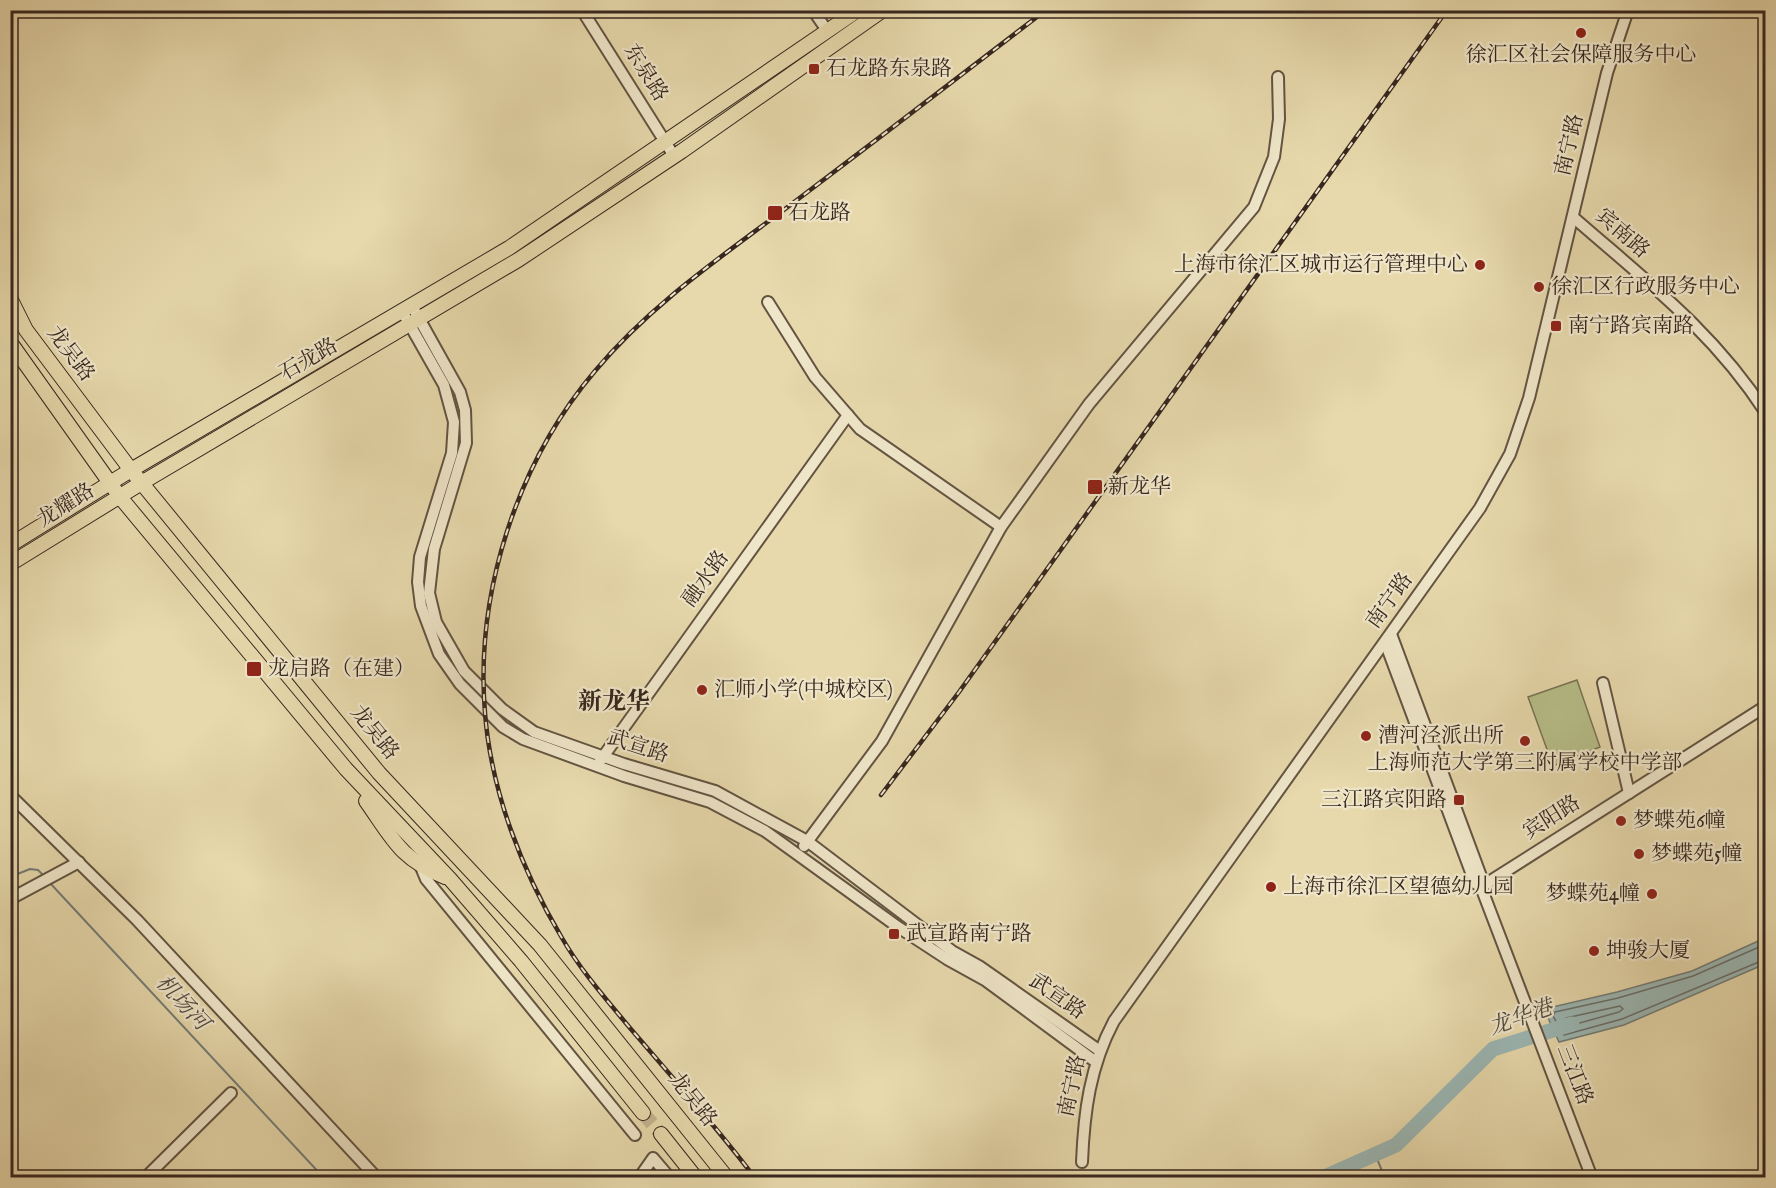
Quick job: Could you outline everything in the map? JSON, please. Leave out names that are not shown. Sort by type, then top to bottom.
[{"type":"main road","name":"石龙路","points":[[131,470],[407,309],[553,219],[858,10]]},
{"type":"main road","name":"石龙路","points":[[143,482],[518,260],[674,156],[883,10]]},
{"type":"main road","name":"龙吴路","points":[[10,298],[26,330],[131,470],[379,773],[540,945],[727,1178]]},
{"type":"main road","name":"龙吴路","points":[[10,342],[109,484],[346,769],[450,879],[521,961],[643,1113]]},
{"type":"main road","name":"龙耀路","points":[[10,545],[131,470]]},
{"type":"main road","name":"龙耀路","points":[[10,564],[143,482]]},
{"type":"main road","points":[[346,769],[406,856],[421,867],[450,879]]},
{"type":"main road","points":[[661,1134],[696,1178]]},
{"type":"street","name":"东泉路","points":[[582,10],[674,156]]},
{"type":"street","points":[[813,10],[828,32]]},
{"type":"street","name":"南宁路","points":[[1082,1162],[1086,1102],[1096,1062],[1114,1021],[1480,508],[1510,454],[1529,398],[1607,73],[1628,10]]},
{"type":"street","points":[[800,854],[807,841],[882,741],[1001,527],[1089,404],[1254,207],[1274,157],[1280,119],[1278,76]]},
{"type":"street","name":"宾南路","points":[[1573,217],[1711,340],[1736,369],[1766,413]]},
{"type":"street","points":[[768,302],[815,377],[860,429],[1001,527]]},
{"type":"street","points":[[407,309],[416,322],[444,385],[454,422],[452,453],[420,557],[418,582],[421,606],[440,654],[460,684],[503,727],[523,740],[600,762],[730,811],[800,854],[848,893],[947,959],[985,980],[1096,1062]]},
{"type":"street","name":"融水路","points":[[600,762],[848,415]]},
{"type":"street","name":"三江路","points":[[1388,638],[1482,879],[1480,887],[1592,1178]]},
{"type":"street","points":[[1603,682],[1629,793]]},
{"type":"street","name":"宾阳路","points":[[1480,887],[1766,706]]},
{"type":"street","name":"武宣路","points":[[600,762],[715,791],[807,841],[952,951],[979,966],[1100,1051]]},
{"type":"street","points":[[10,795],[137,920],[377,1178]]},
{"type":"street","points":[[10,899],[79,862]]},
{"type":"street","points":[[421,867],[426,879],[635,1135]]},
{"type":"street","points":[[145,1178],[231,1093]]},
{"type":"street","points":[[639,1178],[653,1158],[670,1178]]},
{"type":"green space","points":[[1577,680],[1600,747],[1553,766],[1528,697]]},
{"type":"water","points":[[1765,938],[1765,964],[1624,1025],[1559,1042],[1544,1009],[1692,971]]},
{"type":"waterway","name":"机场河","points":[[10,877],[30,869],[38,870],[44,876]]},
{"type":"waterway","name":"机场河","points":[[50,883],[324,1178]]},
{"type":"waterway","name":"龙华港","points":[[1322,1178],[1396,1145],[1493,1049],[1572,1024]]},
{"type":"waterway","points":[[1375,1154],[1385,1178]]},
{"type":"tunnel","points":[[643,1113],[661,1134]]},
{"type":"railway","points":[[755,1178],[586,973],[569,950],[534,886],[501,801],[488,742],[484,668],[487,622],[495,576],[507,532],[523,488],[544,446],[567,407],[616,347],[663,303],[712,263],[1046,10]]},
{"type":"railway","points":[[881,795],[959,692],[1447,10]]},
{"type":"place","name":"徐汇区社会保障服务中心","points":[[1581,33]]},
{"type":"place","name":"石龙路东泉路","points":[[814,69]]},
{"type":"place","name":"石龙路","points":[[775,213]]},
{"type":"place","name":"上海市徐汇区城市运行管理中心","points":[[1480,265]]},
{"type":"place","name":"徐汇区行政服务中心","points":[[1539,287]]},
{"type":"place","name":"南宁路宾南路","points":[[1556,326]]},
{"type":"place","name":"新龙华","points":[[1095,487]]},
{"type":"place","name":"龙启路（在建）","points":[[254,669]]},
{"type":"place","name":"汇师小学(中城校区)","points":[[702,690]]},
{"type":"place","name":"漕河泾派出所","points":[[1366,736]]},
{"type":"place","name":"上海师范大学第三附属学校中学部","points":[[1525,741]]},
{"type":"place","name":"三江路宾阳路","points":[[1459,800]]},
{"type":"place","name":"梦蝶苑6幢","points":[[1621,821]]},
{"type":"place","name":"梦蝶苑5幢","points":[[1639,854]]},
{"type":"place","name":"上海市徐汇区望德幼儿园","points":[[1271,887]]},
{"type":"place","name":"梦蝶苑4幢","points":[[1652,894]]},
{"type":"place","name":"武宣路南宁路","points":[[894,934]]},
{"type":"place","name":"坤骏大厦","points":[[1594,951]]},
{"type":"district","name":"新龙华","points":[[614,702]]}]
